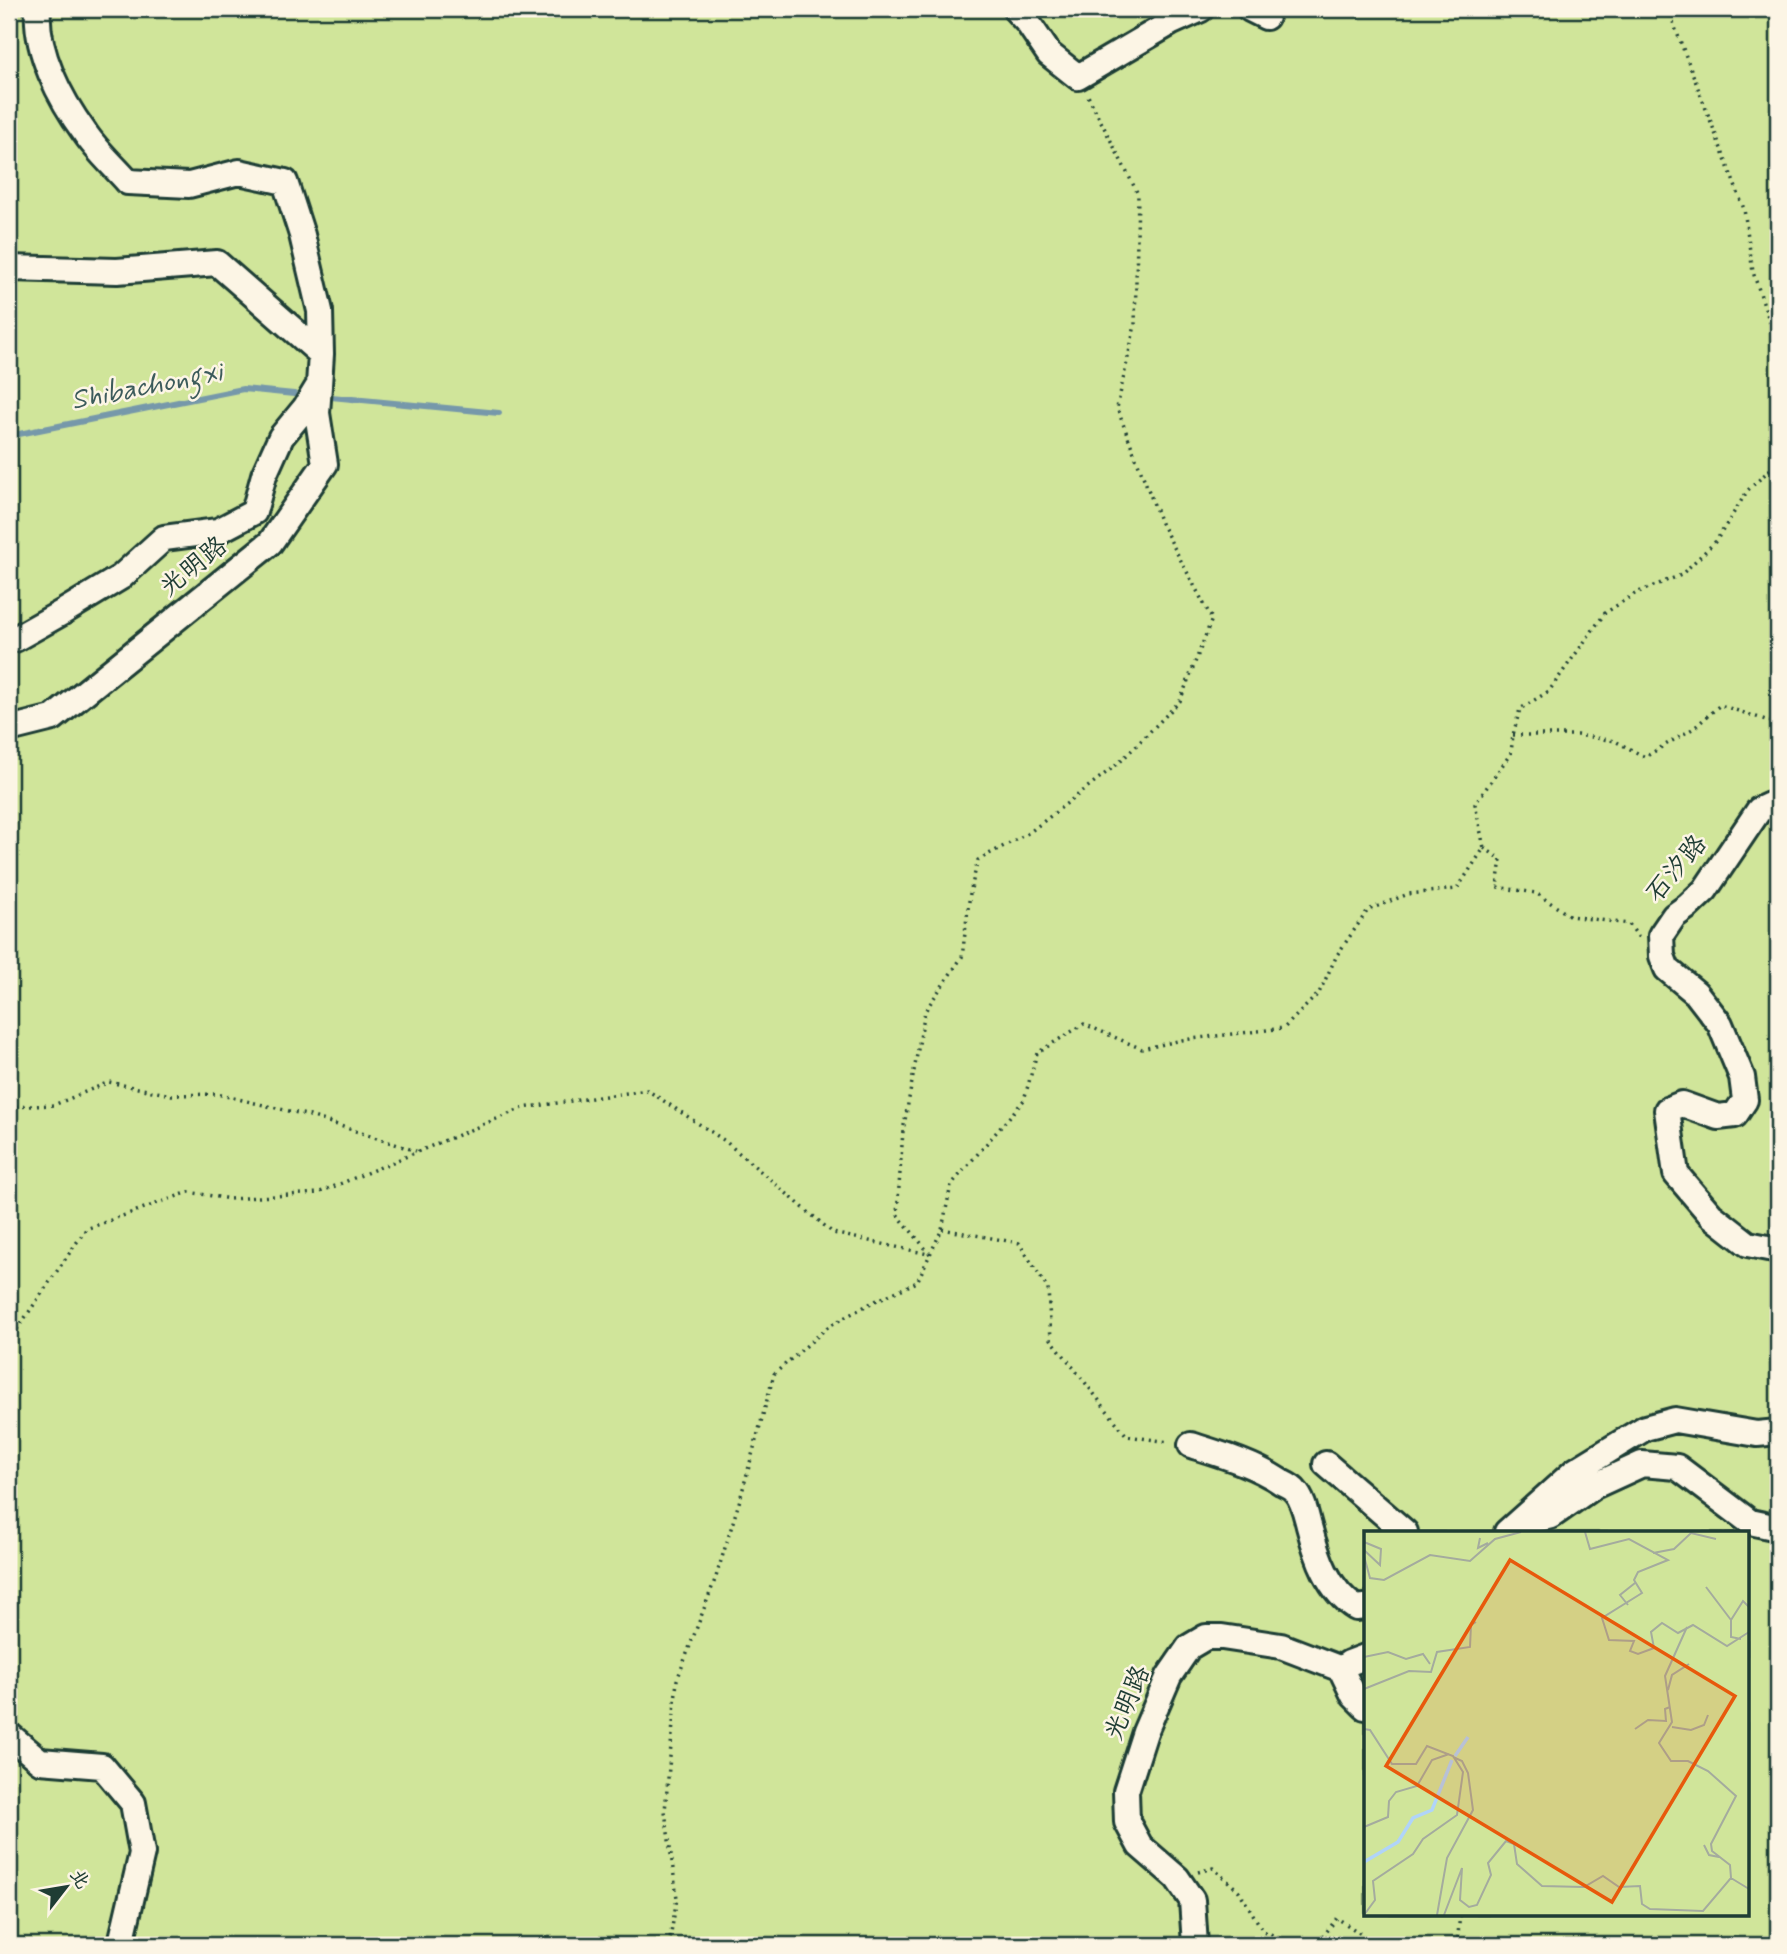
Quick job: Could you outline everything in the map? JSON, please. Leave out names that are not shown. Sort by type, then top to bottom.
[{"type":"street","name":"光明路","points":[[9,729],[54,718],[270,543],[325,464],[317,413],[321,354],[320,311],[302,235],[285,182],[239,172],[189,185],[128,182],[85,134],[52,79],[37,28],[38,9]]},
{"type":"street","points":[[1014,9],[1028,23],[1049,54],[1078,77],[1172,22],[1201,9]]},
{"type":"street","points":[[9,268],[117,271],[217,263],[321,354]]},
{"type":"street","points":[[9,638],[15,639],[121,577],[164,538],[218,531],[254,512],[264,475],[281,437],[305,408],[319,385]]},
{"type":"street","name":"石汐路","points":[[1662,956],[1661,935],[1674,916],[1705,890],[1759,810],[1770,805],[1778,806]]},
{"type":"street","points":[[1662,956],[1667,969],[1696,993],[1720,1024],[1742,1077],[1745,1100],[1735,1115],[1718,1117],[1682,1104],[1667,1110],[1676,1174],[1711,1215],[1748,1244],[1778,1250]]},
{"type":"street","points":[[1511,1529],[1575,1471],[1645,1428],[1675,1419],[1757,1434],[1778,1432]]},
{"type":"street","points":[[1191,1445],[1268,1473],[1296,1491],[1305,1510],[1321,1563],[1334,1588],[1343,1600],[1356,1608],[1364,1607]]},
{"type":"street","points":[[1326,1464],[1404,1531]]},
{"type":"street","points":[[1511,1529],[1551,1516],[1594,1486],[1642,1464],[1677,1466],[1750,1522],[1778,1528]]},
{"type":"street","name":"光明路","points":[[1195,1945],[1192,1900],[1177,1878],[1140,1846],[1127,1822],[1126,1791],[1145,1732],[1168,1676],[1189,1647],[1206,1637],[1222,1637],[1281,1647],[1341,1669]]},
{"type":"street","points":[[1364,1657],[1341,1669],[1354,1696],[1364,1706]]},
{"type":"street","points":[[9,1735],[40,1761],[102,1766],[133,1803],[142,1853],[122,1945]]},
{"type":"path","points":[[1668,9],[1744,209],[1754,272],[1778,347]]},
{"type":"path","points":[[930,1254],[897,1214],[903,1131],[925,1011],[962,957],[970,893],[978,860],[1030,832],[1120,762],[1180,701],[1212,619],[1161,523],[1117,408],[1135,325],[1138,194],[1078,77]]},
{"type":"path","points":[[669,1945],[677,1898],[665,1811],[677,1680],[716,1577],[774,1374],[830,1326],[917,1282],[943,1230],[951,1185],[1024,1100],[1037,1053],[1084,1024],[1142,1049],[1182,1040],[1284,1028],[1319,993],[1337,955],[1368,910],[1408,894],[1457,889],[1484,848],[1475,804],[1511,753],[1520,709],[1549,691],[1605,613],[1636,593],[1681,575],[1716,541],[1748,490],[1778,462]]},
{"type":"path","points":[[1513,735],[1577,735],[1615,741],[1645,757],[1694,728],[1720,705],[1778,724]]},
{"type":"path","points":[[1484,848],[1501,859],[1497,887],[1536,893],[1570,916],[1629,924],[1650,953],[1662,956]]},
{"type":"path","points":[[9,1107],[54,1105],[109,1082],[171,1095],[216,1094],[310,1116],[418,1152]]},
{"type":"path","points":[[9,1341],[86,1229],[189,1192],[230,1199],[318,1193],[523,1108],[647,1090],[725,1141],[833,1233],[930,1254]]},
{"type":"path","points":[[943,1230],[1018,1243],[1048,1289],[1051,1339],[1127,1436],[1191,1445]]},
{"type":"path","points":[[1177,1878],[1213,1868],[1238,1891],[1263,1931],[1298,1945],[1322,1938],[1336,1918],[1361,1934],[1360,1945]]},
{"type":"path","points":[[1457,1945],[1460,1916]]},
{"type":"green space","points":[[9,9],[1778,9],[1778,1945],[9,1945]]},
{"type":"waterway","name":"Shibachongxi","points":[[9,436],[243,389],[294,394]]},
{"type":"waterway","name":"Shibachongxi","points":[[331,397],[499,413]]}]
